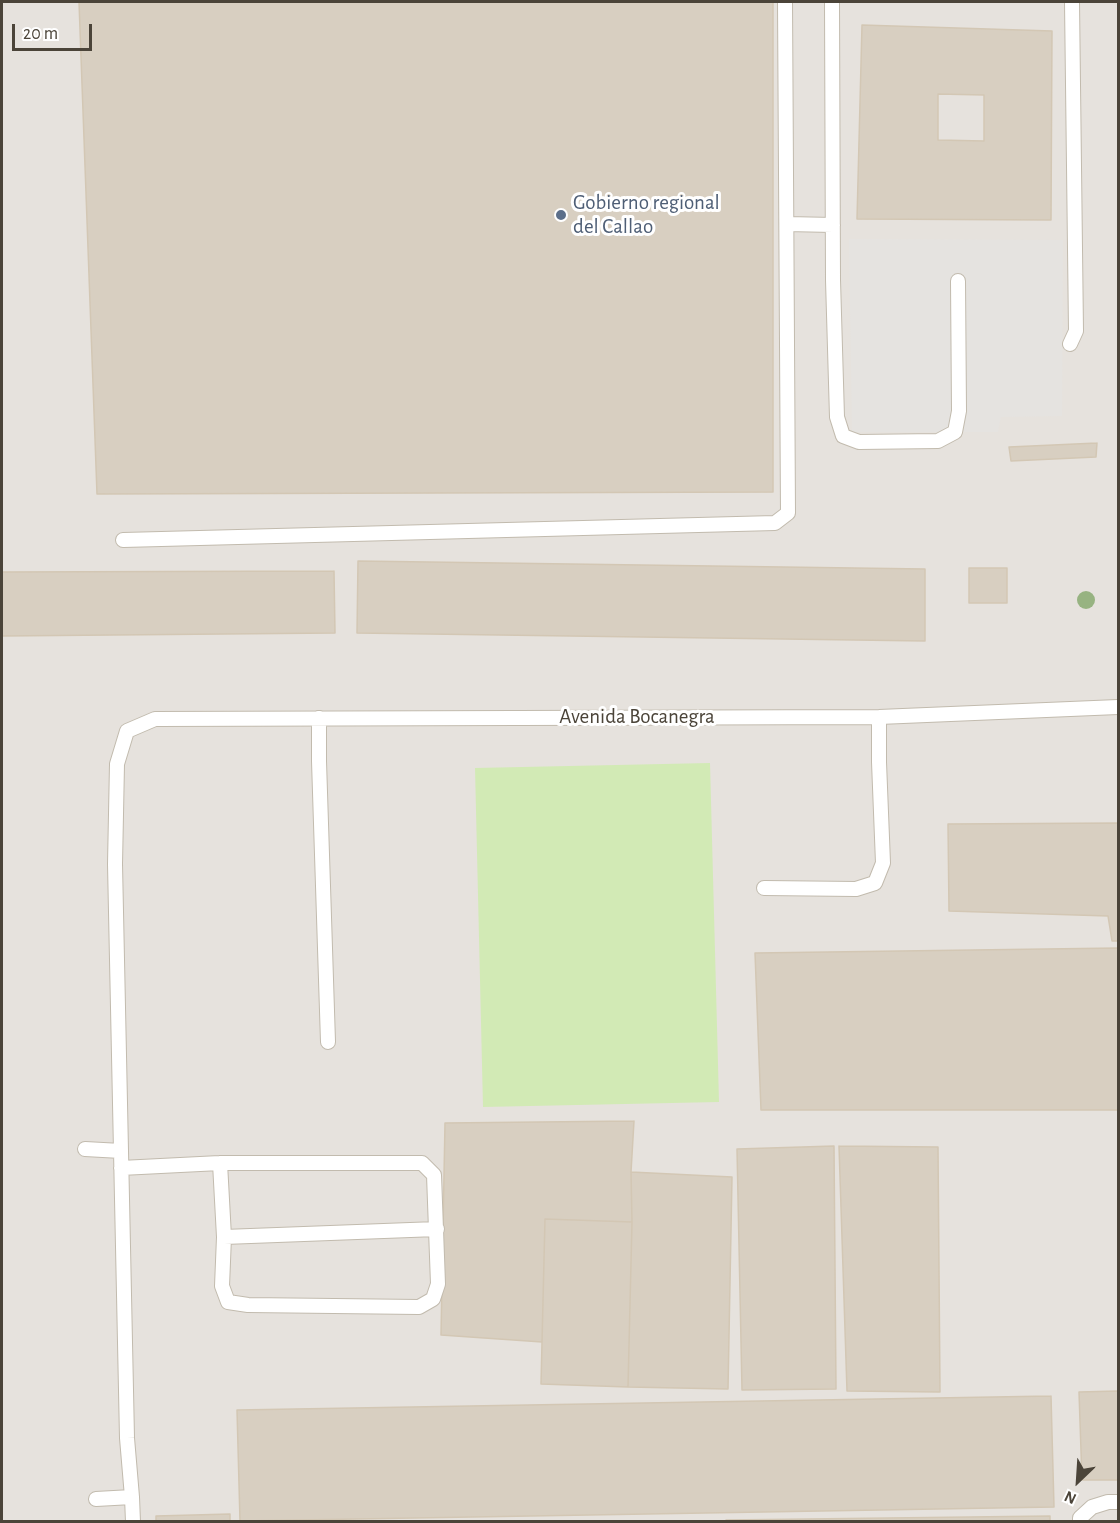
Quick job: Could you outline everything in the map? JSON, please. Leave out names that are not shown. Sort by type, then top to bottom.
[{"type":"lane","points":[[123,540],[776,523],[788,513],[785,2]]},
{"type":"lane","points":[[832,2],[837,417],[843,436],[859,442],[938,441],[955,432],[959,411],[958,281]]},
{"type":"lane","points":[[1070,344],[1076,331],[1072,2]]},
{"type":"lane","points":[[787,224],[833,225]]},
{"type":"lane","name":"Avenida Bocanegra","points":[[121,1150],[114,864],[117,765],[127,731],[155,719],[879,717],[1119,707]]},
{"type":"lane","points":[[764,888],[856,889],[875,883],[883,863],[879,717]]},
{"type":"lane","points":[[319,718],[328,1042]]},
{"type":"lane","points":[[85,1149],[121,1150],[127,1438],[133,1521]]},
{"type":"lane","points":[[121,1168],[220,1163],[422,1163],[434,1175],[438,1284],[433,1299],[419,1307],[248,1305],[228,1302],[222,1286],[224,1238],[220,1163]]},
{"type":"lane","points":[[224,1238],[437,1229]]},
{"type":"lane","points":[[96,1499],[132,1497]]},
{"type":"lane","points":[[1080,1521],[1080,1518],[1092,1507],[1108,1502],[1119,1502]]},
{"type":"shaded area","points":[[2,2],[1118,2],[1118,1521],[2,1521]]},
{"type":"shaded area","points":[[849,239],[1063,240],[1062,416],[1001,417],[998,432],[852,432]]},
{"type":"green space","points":[[710,763],[719,1102],[483,1107],[475,768]]},
{"type":"building","points":[[79,2],[773,2],[773,492],[97,494]]},
{"type":"building","points":[[862,25],[1052,31],[1051,220],[857,219]],"holes":[[[938,94],[984,95],[984,141],[938,140]]]},
{"type":"building","points":[[1097,443],[1096,457],[1011,461],[1009,447]]},
{"type":"building","points":[[358,561],[925,569],[925,641],[357,633]]},
{"type":"building","points":[[969,568],[1007,568],[1007,603],[969,603]]},
{"type":"building","points":[[334,571],[335,633],[2,636],[2,572]]},
{"type":"building","points":[[1118,823],[1118,941],[1112,941],[1108,916],[949,911],[948,824]]},
{"type":"building","points":[[1118,948],[1118,1110],[761,1110],[755,953]]},
{"type":"building","points":[[634,1121],[631,1172],[632,1222],[545,1219],[542,1342],[441,1335],[445,1123]]},
{"type":"building","points":[[834,1146],[836,1389],[742,1390],[737,1149]]},
{"type":"building","points":[[839,1146],[938,1147],[940,1392],[847,1391]]},
{"type":"building","points":[[631,1172],[732,1177],[728,1389],[628,1387]]},
{"type":"building","points":[[545,1219],[632,1222],[628,1387],[541,1384]]},
{"type":"building","points":[[1118,1391],[1118,1480],[1082,1480],[1079,1392]]},
{"type":"building","points":[[1051,1396],[1054,1507],[240,1521],[237,1410]]},
{"type":"building","points":[[230,1514],[230,1522],[156,1522],[156,1516]]},
{"type":"building","points":[[1050,1516],[1050,1522],[726,1520]]},
{"type":"place","name":"Gobierno regional del Callao","points":[[561,215]]}]
